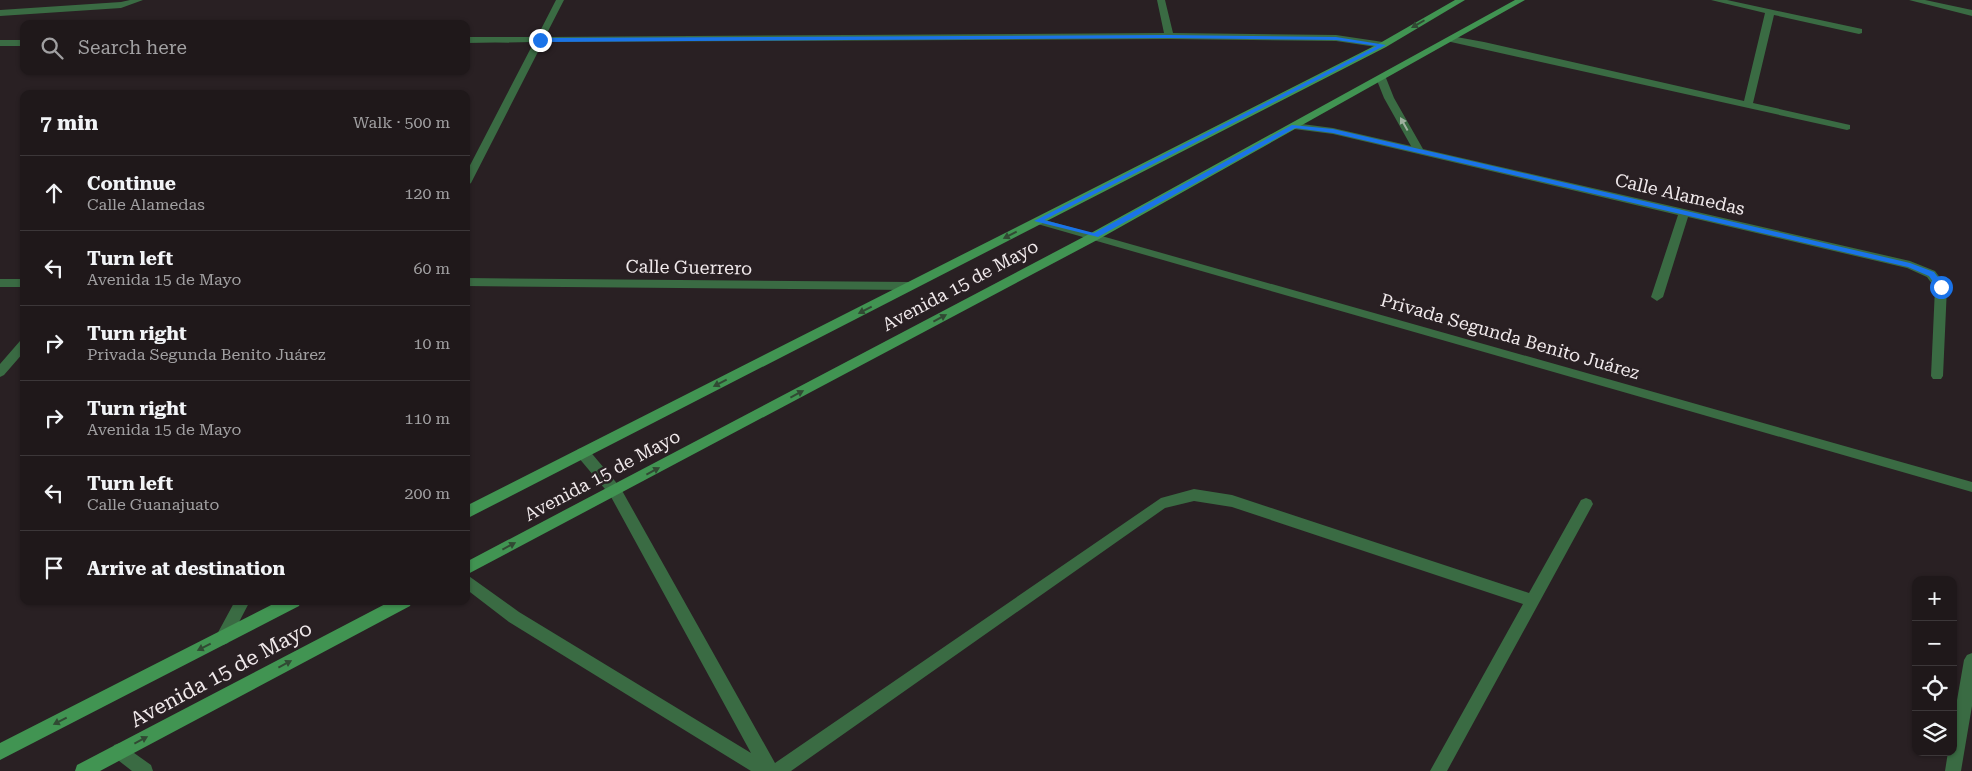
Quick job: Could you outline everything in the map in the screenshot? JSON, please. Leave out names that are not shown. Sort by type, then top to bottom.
[{"type":"main road","name":"Avenida 15 de Mayo","points":[[470,511],[1383,45],[1460,0]]},
{"type":"main road","name":"Avenida 15 de Mayo","points":[[470,567],[1095,236],[1521,0]]},
{"type":"main road","name":"Avenida 15 de Mayo","points":[[0,752],[286,605]]},
{"type":"main road","name":"Avenida 15 de Mayo","points":[[83,771],[397,605]]},
{"type":"street","points":[[0,13],[121,5],[139,0]]},
{"type":"street","points":[[470,174],[560,0]]},
{"type":"street","points":[[1161,0],[1169,36]]},
{"type":"street","points":[[1715,0],[1859,31]]},
{"type":"street","points":[[1913,0],[1972,12]]},
{"type":"street","points":[[1748,104],[1770,12]]},
{"type":"street","points":[[470,40],[1169,36],[1336,38],[1383,45]]},
{"type":"street","points":[[1451,39],[1847,127]]},
{"type":"street","points":[[0,43],[20,43]]},
{"type":"street","points":[[1381,78],[1389,98],[1419,151]]},
{"type":"street","name":"Calle Alamedas","points":[[1294,126],[1333,131],[1910,265],[1931,274],[1941,287],[1936,376]]},
{"type":"street","points":[[1657,297],[1684,213]]},
{"type":"street","name":"Privada Segunda Benito Juárez","points":[[1038,221],[1972,487]]},
{"type":"street","name":"Calle Guerrero","points":[[470,282],[911,286]]},
{"type":"street","points":[[0,283],[20,283]]},
{"type":"street","points":[[0,372],[20,349]]},
{"type":"street","points":[[583,453],[615,491],[770,771]]},
{"type":"street","points":[[777,771],[1161,504],[1194,495],[1232,501],[1533,601]]},
{"type":"street","points":[[1438,771],[1586,504]]},
{"type":"street","points":[[470,583],[514,617],[766,771]]},
{"type":"street","points":[[223,638],[240,605]]},
{"type":"street","points":[[1952,771],[1972,660]]},
{"type":"street","points":[[120,751],[145,771]]},
{"type":"route","points":[[540,40],[1169,36],[1336,38],[1383,45],[1038,221],[1095,236],[1294,126],[1333,131],[1910,265],[1931,274],[1941,287]]}]
